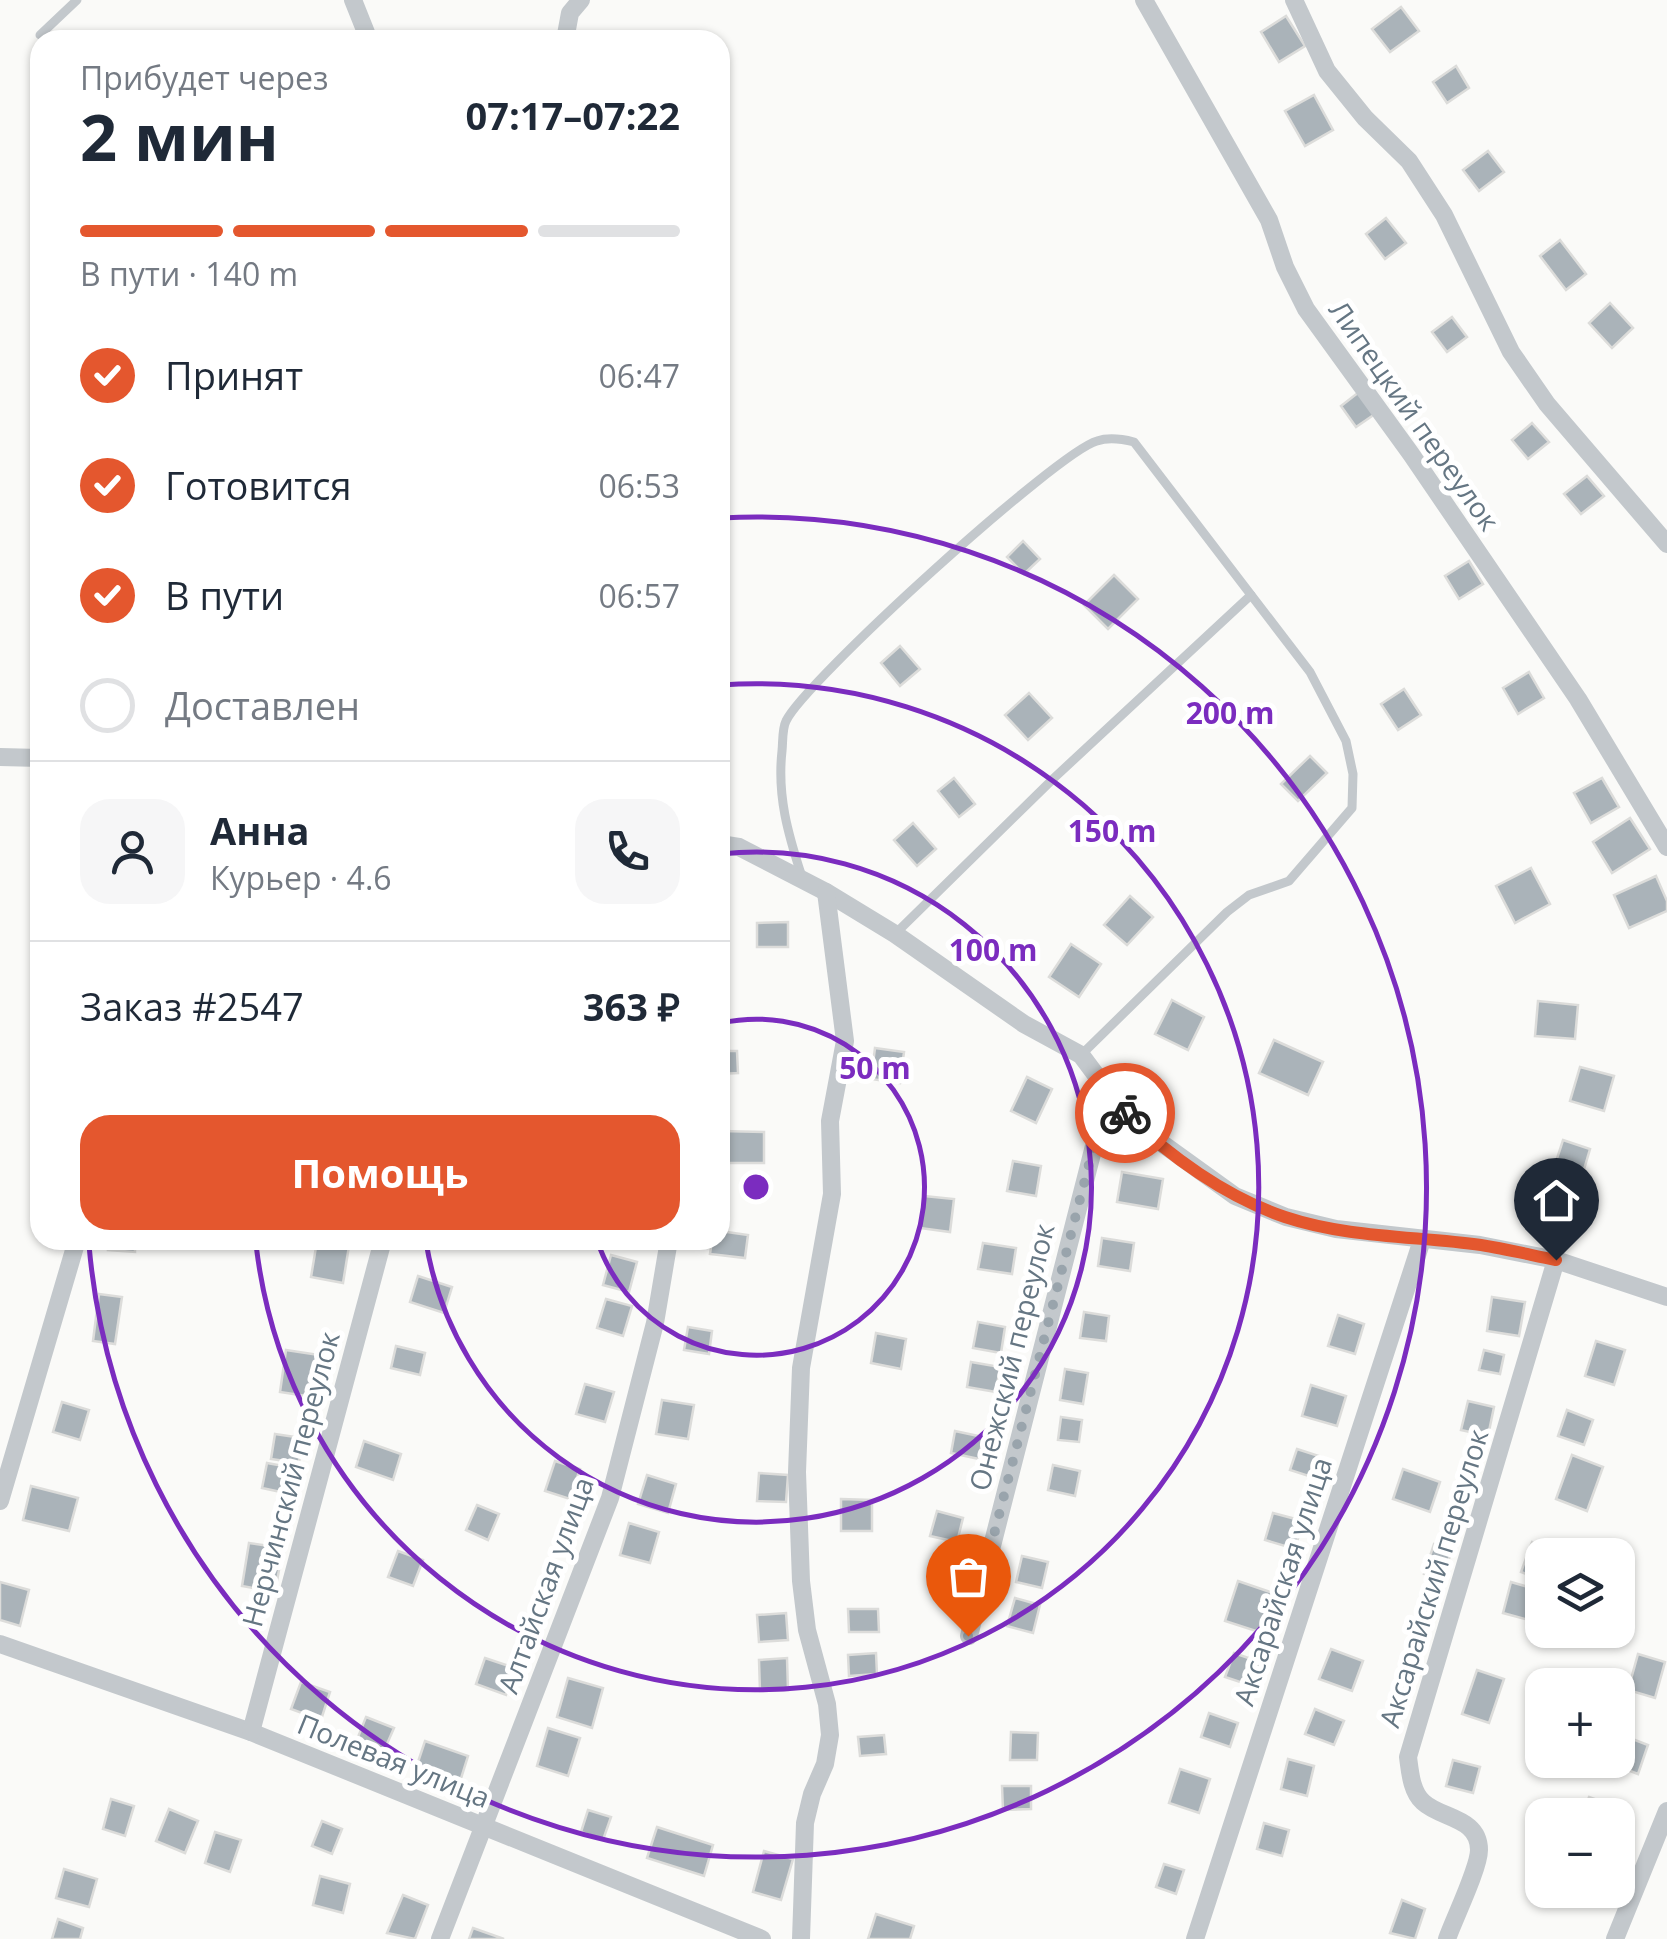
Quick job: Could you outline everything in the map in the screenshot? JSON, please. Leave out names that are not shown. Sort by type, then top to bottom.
[{"type":"street","points":[[353,0],[365,30]]},
{"type":"street","points":[[567,30],[570,13],[581,0]]},
{"type":"street","name":"Липецкий переулок","points":[[1144,0],[1268,220],[1285,268],[1306,309],[1411,454],[1578,699],[1667,847]]},
{"type":"street","points":[[1294,0],[1326,71],[1365,118],[1409,161],[1444,214],[1512,352],[1538,391],[1667,544]]},
{"type":"street","points":[[0,757],[30,758]]},
{"type":"street","points":[[730,846],[826,892],[896,934],[1024,1024],[1082,1054],[1142,1130],[1235,1196],[1286,1217],[1336,1230],[1480,1245],[1556,1260],[1667,1296]]},
{"type":"street","points":[[801,1939],[805,1823],[825,1764],[830,1735],[827,1704],[806,1630],[797,1472],[801,1368],[832,1194],[830,1121],[845,1041],[826,892]]},
{"type":"street","name":"Онежский переулок","points":[[968,1636],[1108,1090]]},
{"type":"street","name":"Аксарайская улица","points":[[1195,1939],[1422,1240]]},
{"type":"street","points":[[0,1500],[74,1250]]},
{"type":"street","name":"Нерчинский переулок","points":[[251,1732],[380,1250]]},
{"type":"street","name":"Алтайская улица","points":[[440,1939],[481,1824],[610,1498],[655,1323],[667,1250]]},
{"type":"street","name":"Аксарайский переулок","points":[[1447,1939],[1479,1852],[1475,1832],[1423,1802],[1412,1783],[1408,1757],[1556,1260]]},
{"type":"street","name":"Полевая улица","points":[[0,1644],[251,1732],[762,1939]]},
{"type":"street","points":[[1615,1939],[1667,1811]]},
{"type":"lane","points":[[44,30],[78,0]]},
{"type":"lane","points":[[803,880],[787,834],[779,785],[785,722],[822,675],[1012,500],[1094,441],[1117,438],[1134,442],[1310,672],[1346,741],[1353,774],[1352,808],[1289,881],[1249,895],[1227,912],[1082,1054]]},
{"type":"lane","points":[[896,934],[1054,778],[1251,595]]},
{"type":"building","points":[[1401,7],[1419,31],[1390,52],[1372,29]]},
{"type":"building","points":[[1286,16],[1305,46],[1279,62],[1261,32]]},
{"type":"building","points":[[1456,66],[1469,88],[1447,103],[1433,82]]},
{"type":"building","points":[[1314,95],[1333,130],[1305,146],[1285,111]]},
{"type":"building","points":[[1488,151],[1504,172],[1479,191],[1463,170]]},
{"type":"building","points":[[1386,218],[1406,243],[1385,259],[1366,234]]},
{"type":"building","points":[[1560,240],[1586,274],[1566,290],[1540,256]]},
{"type":"building","points":[[1610,303],[1633,328],[1612,348],[1589,323]]},
{"type":"building","points":[[1452,317],[1467,337],[1447,352],[1432,332]]},
{"type":"building","points":[[1359,392],[1375,414],[1356,427],[1341,406]]},
{"type":"building","points":[[1532,423],[1549,442],[1528,459],[1512,440]]},
{"type":"building","points":[[1587,476],[1604,496],[1581,514],[1564,494]]},
{"type":"building","points":[[1023,541],[1040,559],[1024,574],[1007,557]]},
{"type":"building","points":[[1469,561],[1483,584],[1459,599],[1445,576]]},
{"type":"building","points":[[1114,575],[1138,599],[1108,629],[1084,605]]},
{"type":"building","points":[[900,646],[920,669],[900,686],[881,663]]},
{"type":"building","points":[[1529,672],[1544,698],[1518,714],[1503,688]]},
{"type":"building","points":[[1404,689],[1421,715],[1398,730],[1381,704]]},
{"type":"building","points":[[1029,693],[1052,718],[1028,740],[1005,715]]},
{"type":"building","points":[[1310,756],[1327,773],[1298,801],[1281,784]]},
{"type":"building","points":[[954,778],[975,804],[959,817],[938,791]]},
{"type":"building","points":[[1602,778],[1619,807],[1591,823],[1574,793]]},
{"type":"building","points":[[1630,818],[1650,849],[1612,873],[1593,842]]},
{"type":"building","points":[[913,823],[936,849],[917,866],[894,840]]},
{"type":"building","points":[[1531,868],[1550,904],[1515,923],[1496,886]]},
{"type":"building","points":[[1656,876],[1667,911],[1629,928],[1614,895]]},
{"type":"building","points":[[1130,896],[1153,917],[1127,945],[1104,925]]},
{"type":"building","points":[[788,922],[788,947],[757,947],[757,923]]},
{"type":"building","points":[[1071,944],[1101,964],[1079,997],[1049,977]]},
{"type":"building","points":[[1172,1000],[1204,1017],[1188,1050],[1155,1034]]},
{"type":"building","points":[[1538,1001],[1578,1005],[1575,1039],[1535,1036]]},
{"type":"building","points":[[1274,1040],[1323,1062],[1308,1095],[1259,1073]]},
{"type":"building","points":[[875,1048],[904,1052],[900,1083],[871,1079]]},
{"type":"building","points":[[730,1051],[737,1051],[738,1073],[730,1073]]},
{"type":"building","points":[[1580,1067],[1614,1076],[1604,1111],[1570,1101]]},
{"type":"building","points":[[1027,1077],[1052,1089],[1036,1123],[1011,1111]]},
{"type":"building","points":[[730,1131],[764,1132],[764,1163],[730,1163]]},
{"type":"building","points":[[1563,1140],[1590,1149],[1580,1183],[1552,1174]]},
{"type":"building","points":[[1013,1161],[1041,1166],[1036,1196],[1007,1191]]},
{"type":"building","points":[[1122,1172],[1163,1179],[1158,1209],[1117,1202]]},
{"type":"building","points":[[924,1196],[954,1199],[950,1232],[920,1228]]},
{"type":"building","points":[[730,1232],[748,1235],[745,1258],[710,1254],[711,1250],[730,1250]]},
{"type":"building","points":[[1102,1238],[1134,1243],[1130,1271],[1098,1266]]},
{"type":"building","points":[[983,1243],[1016,1248],[1012,1274],[978,1269]]},
{"type":"building","points":[[316,1250],[348,1250],[343,1283],[311,1277]]},
{"type":"building","points":[[611,1255],[637,1262],[629,1292],[603,1285]]},
{"type":"building","points":[[418,1276],[452,1287],[444,1313],[410,1302]]},
{"type":"building","points":[[99,1294],[122,1297],[115,1344],[93,1341]]},
{"type":"building","points":[[1492,1297],[1525,1302],[1519,1336],[1487,1331]]},
{"type":"building","points":[[606,1299],[632,1306],[623,1336],[597,1328]]},
{"type":"building","points":[[1084,1312],[1109,1316],[1106,1341],[1080,1338]]},
{"type":"building","points":[[1338,1315],[1364,1324],[1355,1354],[1328,1346]]},
{"type":"building","points":[[978,1322],[1005,1327],[1001,1353],[973,1348]]},
{"type":"building","points":[[688,1327],[712,1331],[709,1354],[684,1350]]},
{"type":"building","points":[[876,1333],[906,1339],[901,1369],[871,1363]]},
{"type":"building","points":[[1596,1341],[1625,1350],[1614,1385],[1585,1376]]},
{"type":"building","points":[[396,1346],[425,1353],[420,1375],[391,1368]]},
{"type":"building","points":[[286,1350],[319,1355],[313,1397],[280,1392]]},
{"type":"building","points":[[1484,1350],[1504,1355],[1500,1374],[1479,1370]]},
{"type":"building","points":[[971,1362],[1000,1367],[996,1392],[967,1387]]},
{"type":"building","points":[[1065,1369],[1088,1373],[1083,1404],[1060,1400]]},
{"type":"building","points":[[585,1384],[614,1392],[605,1422],[576,1414]]},
{"type":"building","points":[[1311,1385],[1346,1396],[1337,1426],[1302,1416]]},
{"type":"building","points":[[662,1400],[694,1405],[688,1439],[656,1434]]},
{"type":"building","points":[[1468,1401],[1494,1407],[1488,1436],[1461,1430]]},
{"type":"building","points":[[62,1402],[89,1410],[80,1440],[53,1432]]},
{"type":"building","points":[[1567,1410],[1593,1420],[1584,1445],[1558,1436]]},
{"type":"building","points":[[1061,1417],[1082,1420],[1079,1442],[1058,1440]]},
{"type":"building","points":[[955,1431],[983,1437],[979,1459],[951,1453]]},
{"type":"building","points":[[275,1434],[302,1438],[299,1463],[271,1459]]},
{"type":"building","points":[[364,1441],[401,1454],[393,1480],[356,1467]]},
{"type":"building","points":[[1297,1449],[1325,1458],[1318,1479],[1290,1470]]},
{"type":"building","points":[[1572,1455],[1603,1467],[1587,1511],[1556,1499]]},
{"type":"building","points":[[555,1461],[580,1469],[570,1499],[545,1491]]},
{"type":"building","points":[[267,1463],[300,1469],[295,1495],[262,1488]]},
{"type":"building","points":[[1053,1465],[1080,1471],[1075,1496],[1048,1490]]},
{"type":"building","points":[[1403,1469],[1440,1482],[1430,1512],[1393,1499]]},
{"type":"building","points":[[759,1473],[788,1475],[786,1502],[757,1501]]},
{"type":"building","points":[[647,1475],[676,1484],[668,1513],[638,1504]]},
{"type":"building","points":[[31,1486],[78,1498],[69,1531],[23,1520]]},
{"type":"building","points":[[841,1499],[872,1500],[872,1531],[841,1531]]},
{"type":"building","points":[[477,1505],[499,1514],[488,1540],[466,1530]]},
{"type":"building","points":[[937,1511],[963,1518],[957,1542],[930,1536]]},
{"type":"building","points":[[1273,1513],[1303,1521],[1295,1549],[1265,1540]]},
{"type":"building","points":[[629,1523],[659,1532],[650,1563],[620,1555]]},
{"type":"building","points":[[249,1543],[283,1548],[275,1592],[242,1586]]},
{"type":"building","points":[[1434,1544],[1452,1550],[1442,1580],[1424,1574]]},
{"type":"building","points":[[398,1551],[423,1560],[413,1586],[388,1577]]},
{"type":"building","points":[[1022,1556],[1048,1562],[1042,1588],[1016,1582]]},
{"type":"building","points":[[1238,1581],[1273,1593],[1259,1632],[1225,1621]]},
{"type":"building","points":[[0,1582],[29,1590],[20,1626],[0,1620]]},
{"type":"building","points":[[1511,1582],[1525,1586],[1525,1619],[1503,1613]]},
{"type":"building","points":[[1015,1598],[1040,1605],[1033,1633],[1007,1626]]},
{"type":"building","points":[[848,1609],[878,1609],[879,1632],[849,1632]]},
{"type":"building","points":[[786,1613],[788,1640],[759,1642],[757,1615]]},
{"type":"building","points":[[1331,1649],[1363,1661],[1352,1691],[1319,1679]]},
{"type":"building","points":[[876,1653],[877,1674],[849,1676],[848,1655]]},
{"type":"building","points":[[1234,1653],[1260,1662],[1252,1686],[1225,1677]]},
{"type":"building","points":[[1638,1654],[1665,1662],[1655,1698],[1635,1692]]},
{"type":"building","points":[[485,1658],[515,1668],[506,1695],[476,1684]]},
{"type":"building","points":[[787,1658],[788,1690],[760,1691],[759,1660]]},
{"type":"building","points":[[1477,1670],[1504,1679],[1489,1723],[1462,1714]]},
{"type":"building","points":[[568,1678],[603,1688],[592,1728],[557,1717]]},
{"type":"building","points":[[301,1682],[330,1692],[321,1720],[291,1709]]},
{"type":"building","points":[[1315,1709],[1344,1721],[1334,1745],[1305,1734]]},
{"type":"building","points":[[1209,1713],[1238,1723],[1230,1747],[1201,1737]]},
{"type":"building","points":[[366,1717],[394,1728],[383,1753],[356,1742]]},
{"type":"building","points":[[548,1728],[580,1738],[568,1776],[537,1766]]},
{"type":"building","points":[[1011,1732],[1038,1733],[1037,1760],[1010,1760]]},
{"type":"building","points":[[884,1735],[886,1754],[860,1756],[858,1737]]},
{"type":"building","points":[[1635,1740],[1648,1745],[1638,1774],[1635,1773]]},
{"type":"building","points":[[425,1741],[468,1756],[458,1788],[414,1774]]},
{"type":"building","points":[[1288,1759],[1314,1766],[1307,1796],[1281,1789]]},
{"type":"building","points":[[1453,1760],[1480,1767],[1473,1793],[1446,1786]]},
{"type":"building","points":[[1180,1769],[1210,1779],[1199,1813],[1169,1803]]},
{"type":"building","points":[[1002,1786],[1031,1786],[1031,1809],[1003,1810]]},
{"type":"building","points":[[111,1799],[134,1806],[125,1836],[103,1829]]},
{"type":"building","points":[[169,1809],[198,1821],[185,1853],[156,1841]]},
{"type":"building","points":[[588,1810],[611,1817],[603,1840],[581,1832]]},
{"type":"building","points":[[322,1821],[342,1829],[332,1854],[312,1846]]},
{"type":"building","points":[[1264,1823],[1289,1830],[1282,1856],[1257,1849]]},
{"type":"building","points":[[657,1827],[713,1845],[704,1876],[647,1858]]},
{"type":"building","points":[[215,1832],[241,1840],[230,1872],[205,1863]]},
{"type":"building","points":[[764,1851],[793,1859],[781,1900],[753,1892]]},
{"type":"building","points":[[1164,1864],[1184,1870],[1176,1894],[1156,1887]]},
{"type":"building","points":[[64,1869],[97,1879],[89,1907],[56,1898]]},
{"type":"building","points":[[320,1876],[350,1884],[343,1913],[313,1905]]},
{"type":"building","points":[[403,1895],[428,1905],[415,1939],[387,1933]]},
{"type":"building","points":[[1402,1900],[1425,1909],[1415,1939],[1390,1933]]},
{"type":"building","points":[[876,1914],[914,1926],[910,1939],[868,1939]]},
{"type":"building","points":[[58,1919],[83,1928],[80,1939],[52,1939]]},
{"type":"building","points":[[473,1928],[504,1939],[469,1939]]},
{"type":"way so far","points":[[968,1636],[1108,1090],[1125,1113]]},
{"type":"route","points":[[1125,1113],[1142,1130],[1235,1196],[1286,1217],[1336,1230],[1480,1245],[1556,1260]]}]
